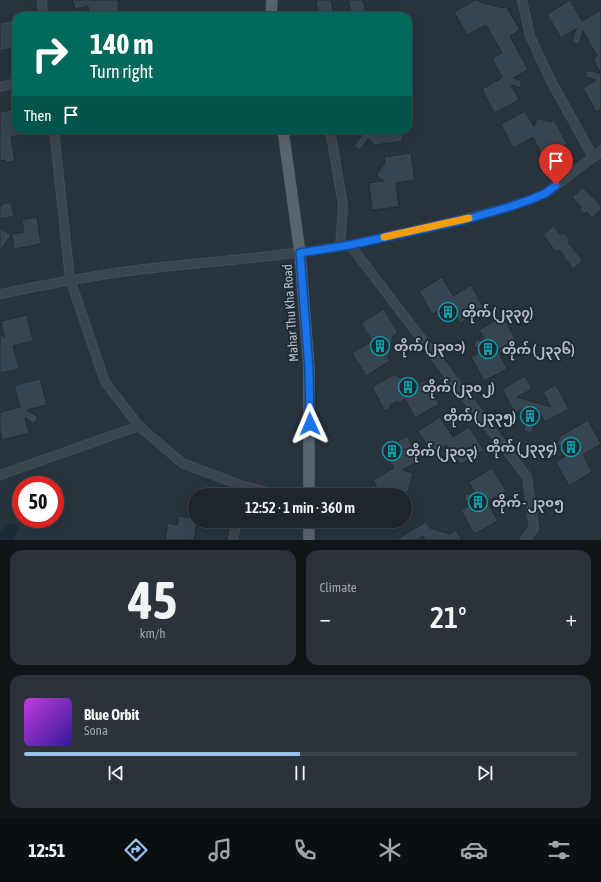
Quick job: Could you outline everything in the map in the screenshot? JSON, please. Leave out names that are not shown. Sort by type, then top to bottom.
[{"type":"main road","points":[[271,12],[272,0]]},
{"type":"main road","name":"Mahar Thu Kha Road","points":[[283,134],[300,253],[309,369],[309,488]]},
{"type":"main road","points":[[309,528],[309,540]]},
{"type":"street","points":[[42,0],[43,12]]},
{"type":"street","points":[[522,0],[530,36],[551,81],[593,157]]},
{"type":"street","points":[[0,87],[12,84]]},
{"type":"street","points":[[54,134],[70,279],[105,382],[139,426],[182,463],[251,488]]},
{"type":"street","points":[[331,134],[342,205],[340,247]]},
{"type":"street","points":[[0,294],[70,279],[144,269],[300,253],[340,247],[464,220],[509,207],[546,193],[601,151]]},
{"type":"street","points":[[350,245],[527,477],[534,528],[525,540]]},
{"type":"street","points":[[0,475],[139,426]]},
{"type":"street","points":[[233,540],[236,528]]},
{"type":"water","points":[[12,524],[12,528],[18,528],[13,540],[0,540],[0,531],[8,525]]},
{"type":"building","points":[[72,0],[118,0],[119,12],[89,12],[88,6],[75,9]]},
{"type":"building","points":[[331,0],[333,10],[336,12],[318,12],[316,1]]},
{"type":"building","points":[[348,0],[363,0],[366,12],[351,12]]},
{"type":"building","points":[[475,0],[503,8],[506,6],[520,30],[510,36],[528,70],[513,78],[522,81],[520,88],[511,85],[519,100],[494,113],[482,89],[502,78],[492,58],[502,53],[486,25],[467,35],[454,12]]},
{"type":"building","points":[[570,0],[582,21],[601,10],[601,74],[593,59],[597,56],[583,31],[579,45],[572,42],[576,29],[561,38],[547,14]]},
{"type":"building","points":[[12,20],[12,48],[0,51],[0,23]]},
{"type":"building","points":[[587,70],[601,74],[601,109],[596,112],[583,88],[596,80],[585,77]]},
{"type":"building","points":[[12,110],[12,134],[25,134],[11,137],[15,161],[5,163],[5,160],[0,161],[0,112]]},
{"type":"building","points":[[525,111],[534,127],[537,118],[550,122],[554,120],[567,144],[543,157],[533,137],[513,148],[501,124]]},
{"type":"building","points":[[362,134],[402,134],[403,141],[375,145],[368,139],[360,150],[354,146]]},
{"type":"building","points":[[411,153],[415,180],[396,183],[399,207],[372,210],[369,183],[384,181],[376,175],[385,163],[384,157]]},
{"type":"building","points":[[583,188],[601,206],[601,210],[592,218],[587,212],[584,214],[579,208],[581,207],[572,197]]},
{"type":"building","points":[[11,202],[14,216],[0,219],[1,204]]},
{"type":"building","points":[[37,217],[41,244],[14,249],[12,234],[24,232],[22,220]]},
{"type":"building","points":[[553,226],[561,235],[564,233],[570,240],[568,242],[583,261],[573,269],[559,250],[556,252],[543,235]]},
{"type":"building","points":[[0,228],[11,235],[0,251]]},
{"type":"building","points":[[442,277],[453,296],[471,285],[484,309],[460,323],[453,309],[450,320],[442,318],[445,307],[432,314],[419,291]]},
{"type":"building","points":[[384,309],[398,333],[393,336],[388,358],[390,361],[366,376],[352,353],[372,341],[361,323]]},
{"type":"building","points":[[27,315],[33,341],[13,346],[19,369],[0,373],[0,334],[4,337],[1,321]]},
{"type":"building","points":[[503,316],[516,340],[498,350],[507,369],[484,381],[471,357],[484,350],[474,347],[476,339],[486,342],[479,330]]},
{"type":"building","points":[[395,374],[398,377],[419,383],[425,380],[439,404],[415,418],[405,399],[399,403],[398,401],[390,405],[391,407],[385,411],[372,387]]},
{"type":"building","points":[[525,376],[532,389],[517,397],[551,407],[543,392],[556,385],[569,409],[545,422],[537,408],[532,433],[524,431],[525,421],[530,405],[515,413],[502,389]]},
{"type":"building","points":[[40,379],[47,405],[27,410],[38,417],[34,424],[25,418],[29,433],[2,440],[0,431],[0,412],[20,407],[14,385]]},
{"type":"building","points":[[440,417],[453,437],[469,427],[484,450],[461,464],[459,462],[444,459],[447,445],[433,454],[418,431]]},
{"type":"building","points":[[588,420],[601,444],[583,455],[592,472],[569,486],[556,462],[575,450],[557,445],[559,437]]},
{"type":"building","points":[[407,436],[420,460],[403,470],[413,473],[409,488],[377,488],[373,480],[394,468],[383,449]]},
{"type":"building","points":[[492,468],[506,491],[487,502],[498,521],[474,534],[461,510],[473,503],[464,500],[466,493],[477,496],[469,482]]},
{"type":"building","points":[[179,516],[188,518],[188,528],[196,528],[194,540],[165,540],[168,523],[177,525]]},
{"type":"building","points":[[426,522],[430,528],[450,534],[456,530],[462,540],[425,540],[423,536],[416,540],[395,540]]},
{"type":"slow traffic","points":[[384,237],[469,218]]},
{"type":"place","name":"တိုက် (၂၃၃၇)","points":[[448,312]]},
{"type":"place","name":"တိုက် (၂၃၀၁)","points":[[380,346]]},
{"type":"place","name":"တိုက် (၂၃၃၆)","points":[[488,349]]},
{"type":"place","name":"တိုက် (၂၃၀၂)","points":[[408,387]]},
{"type":"place","name":"တိုက် (၂၃၃၅)","points":[[530,416]]},
{"type":"place","name":"တိုက် (၂၃၃၄)","points":[[571,447]]},
{"type":"place","name":"တိုက် (၂၃၀၃)","points":[[392,451]]},
{"type":"place","name":"တိုက် - ၂၃၀၅","points":[[478,502]]},
{"type":"route","points":[[310,424],[309,369],[300,253],[350,245],[464,220],[532,199],[546,193],[556,185]]}]
